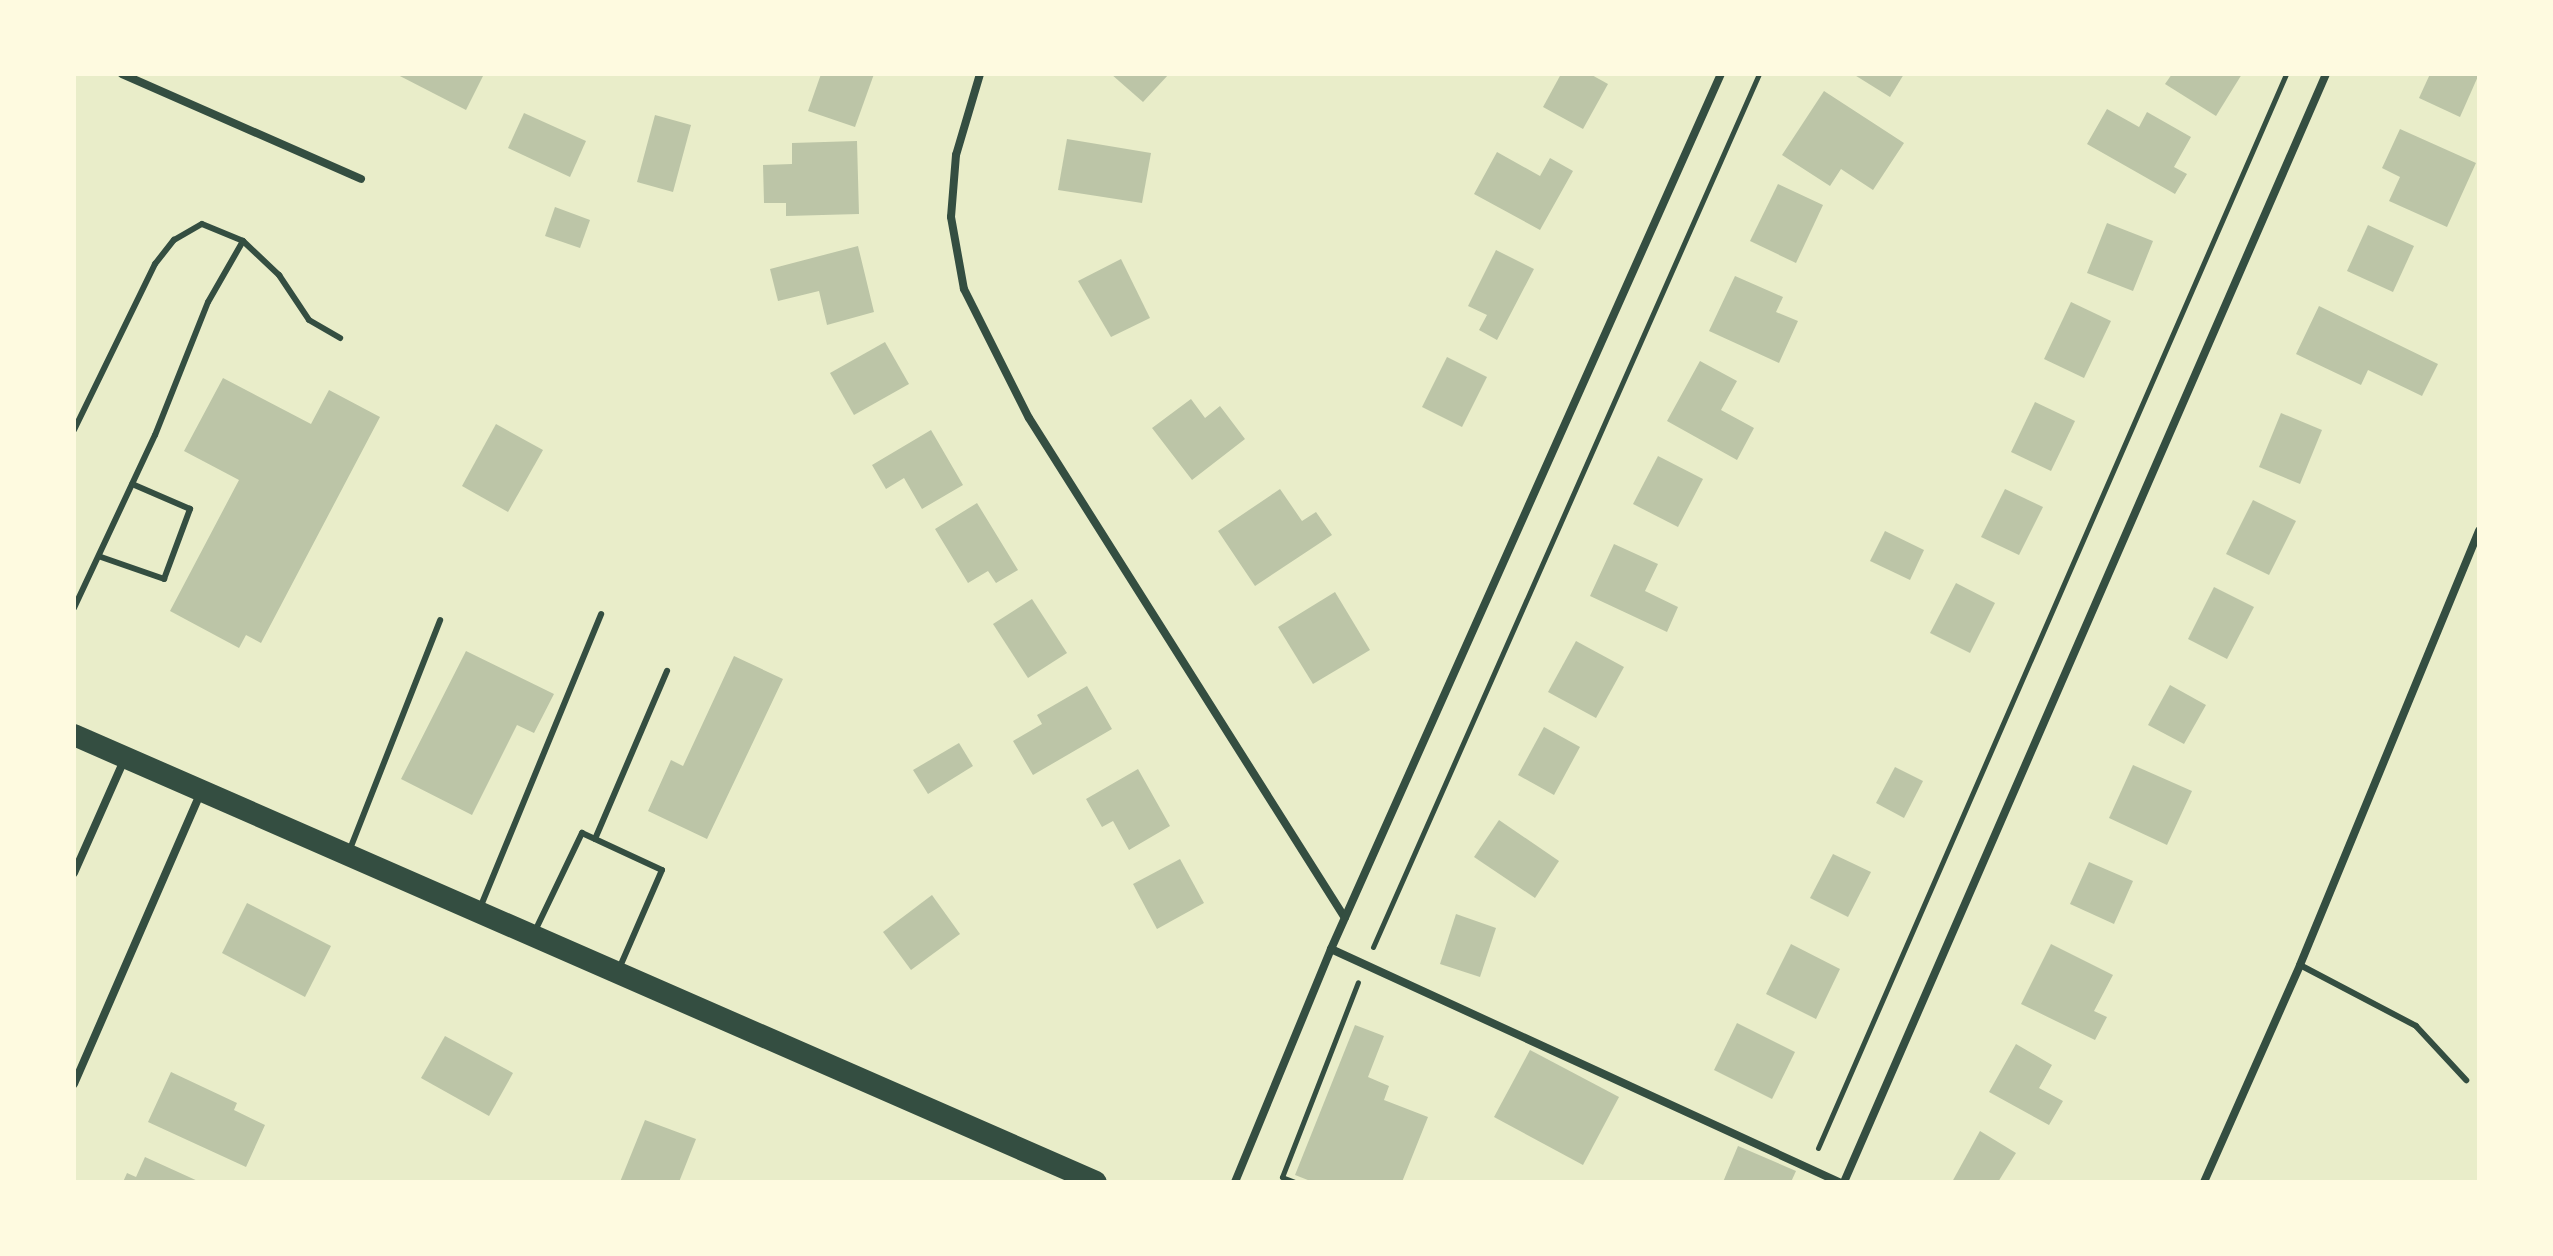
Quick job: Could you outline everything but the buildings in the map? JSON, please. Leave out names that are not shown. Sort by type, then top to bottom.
[{"type":"highway","points":[[74,735],[349,852],[1096,1182]]},
{"type":"street","points":[[122,74],[361,179]]},
{"type":"street","points":[[980,74],[956,155],[951,217],[964,289],[1029,418],[1345,918]]},
{"type":"street","points":[[1235,1182],[1331,949],[1721,74]]},
{"type":"street","points":[[1331,949],[1842,1182],[2326,74]]},
{"type":"street","points":[[2204,1182],[2300,965],[2479,531]]},
{"type":"street","points":[[74,873],[125,757]]},
{"type":"street","points":[[74,1084],[202,790]]},
{"type":"lane","points":[[74,430],[155,264],[174,240],[202,224],[243,241],[279,275],[309,320],[340,338]]},
{"type":"lane","points":[[74,608],[101,557],[208,302],[243,241]]},
{"type":"lane","points":[[101,557],[164,579],[190,509],[132,484]]},
{"type":"lane","points":[[479,912],[601,614]]},
{"type":"lane","points":[[349,852],[440,620]]},
{"type":"lane","points":[[595,839],[667,671]]},
{"type":"lane","points":[[532,935],[582,833],[662,870],[618,972]]},
{"type":"lane","points":[[2300,965],[2416,1026],[2466,1080]]},
{"type":"path","points":[[1295,1182],[1282,1177],[1365,965],[1759,74]]},
{"type":"path","points":[[1809,1168],[2286,74]]}]
